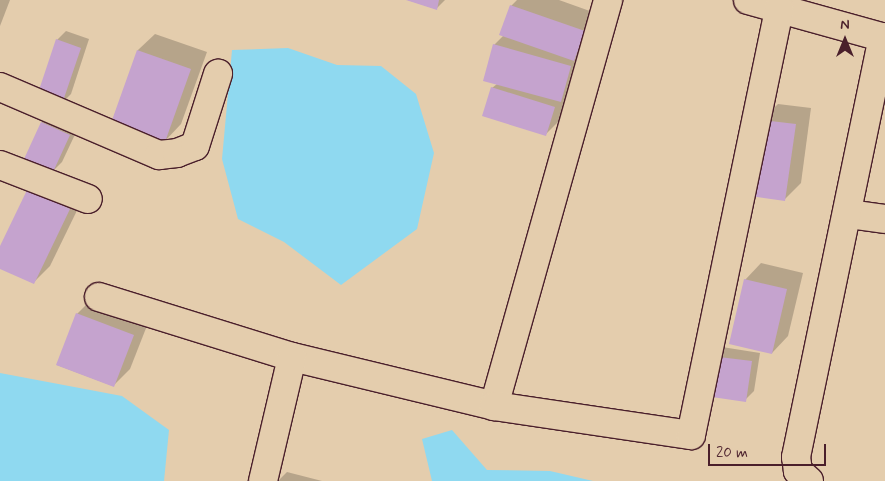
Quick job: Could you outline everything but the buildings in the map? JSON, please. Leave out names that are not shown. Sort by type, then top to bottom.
[{"type":"street","points":[[494,406],[608,0]]},
{"type":"street","points":[[748,0],[884,37],[849,214],[796,457],[798,471],[809,481]]},
{"type":"street","points":[[99,297],[292,357],[494,406],[691,435],[779,9]]},
{"type":"street","points":[[0,87],[160,155],[177,153],[195,146],[218,74]]},
{"type":"street","points":[[0,165],[88,199]]},
{"type":"street","points":[[849,214],[885,219]]},
{"type":"street","points":[[262,481],[292,357]]},
{"type":"water","points":[[288,48],[337,65],[381,66],[416,94],[434,153],[417,229],[341,285],[284,242],[238,219],[222,159],[232,50]]},
{"type":"water","points":[[0,373],[122,396],[169,430],[164,481],[0,481]]},
{"type":"water","points":[[452,430],[487,470],[550,471],[593,481],[432,481],[422,439]]}]
